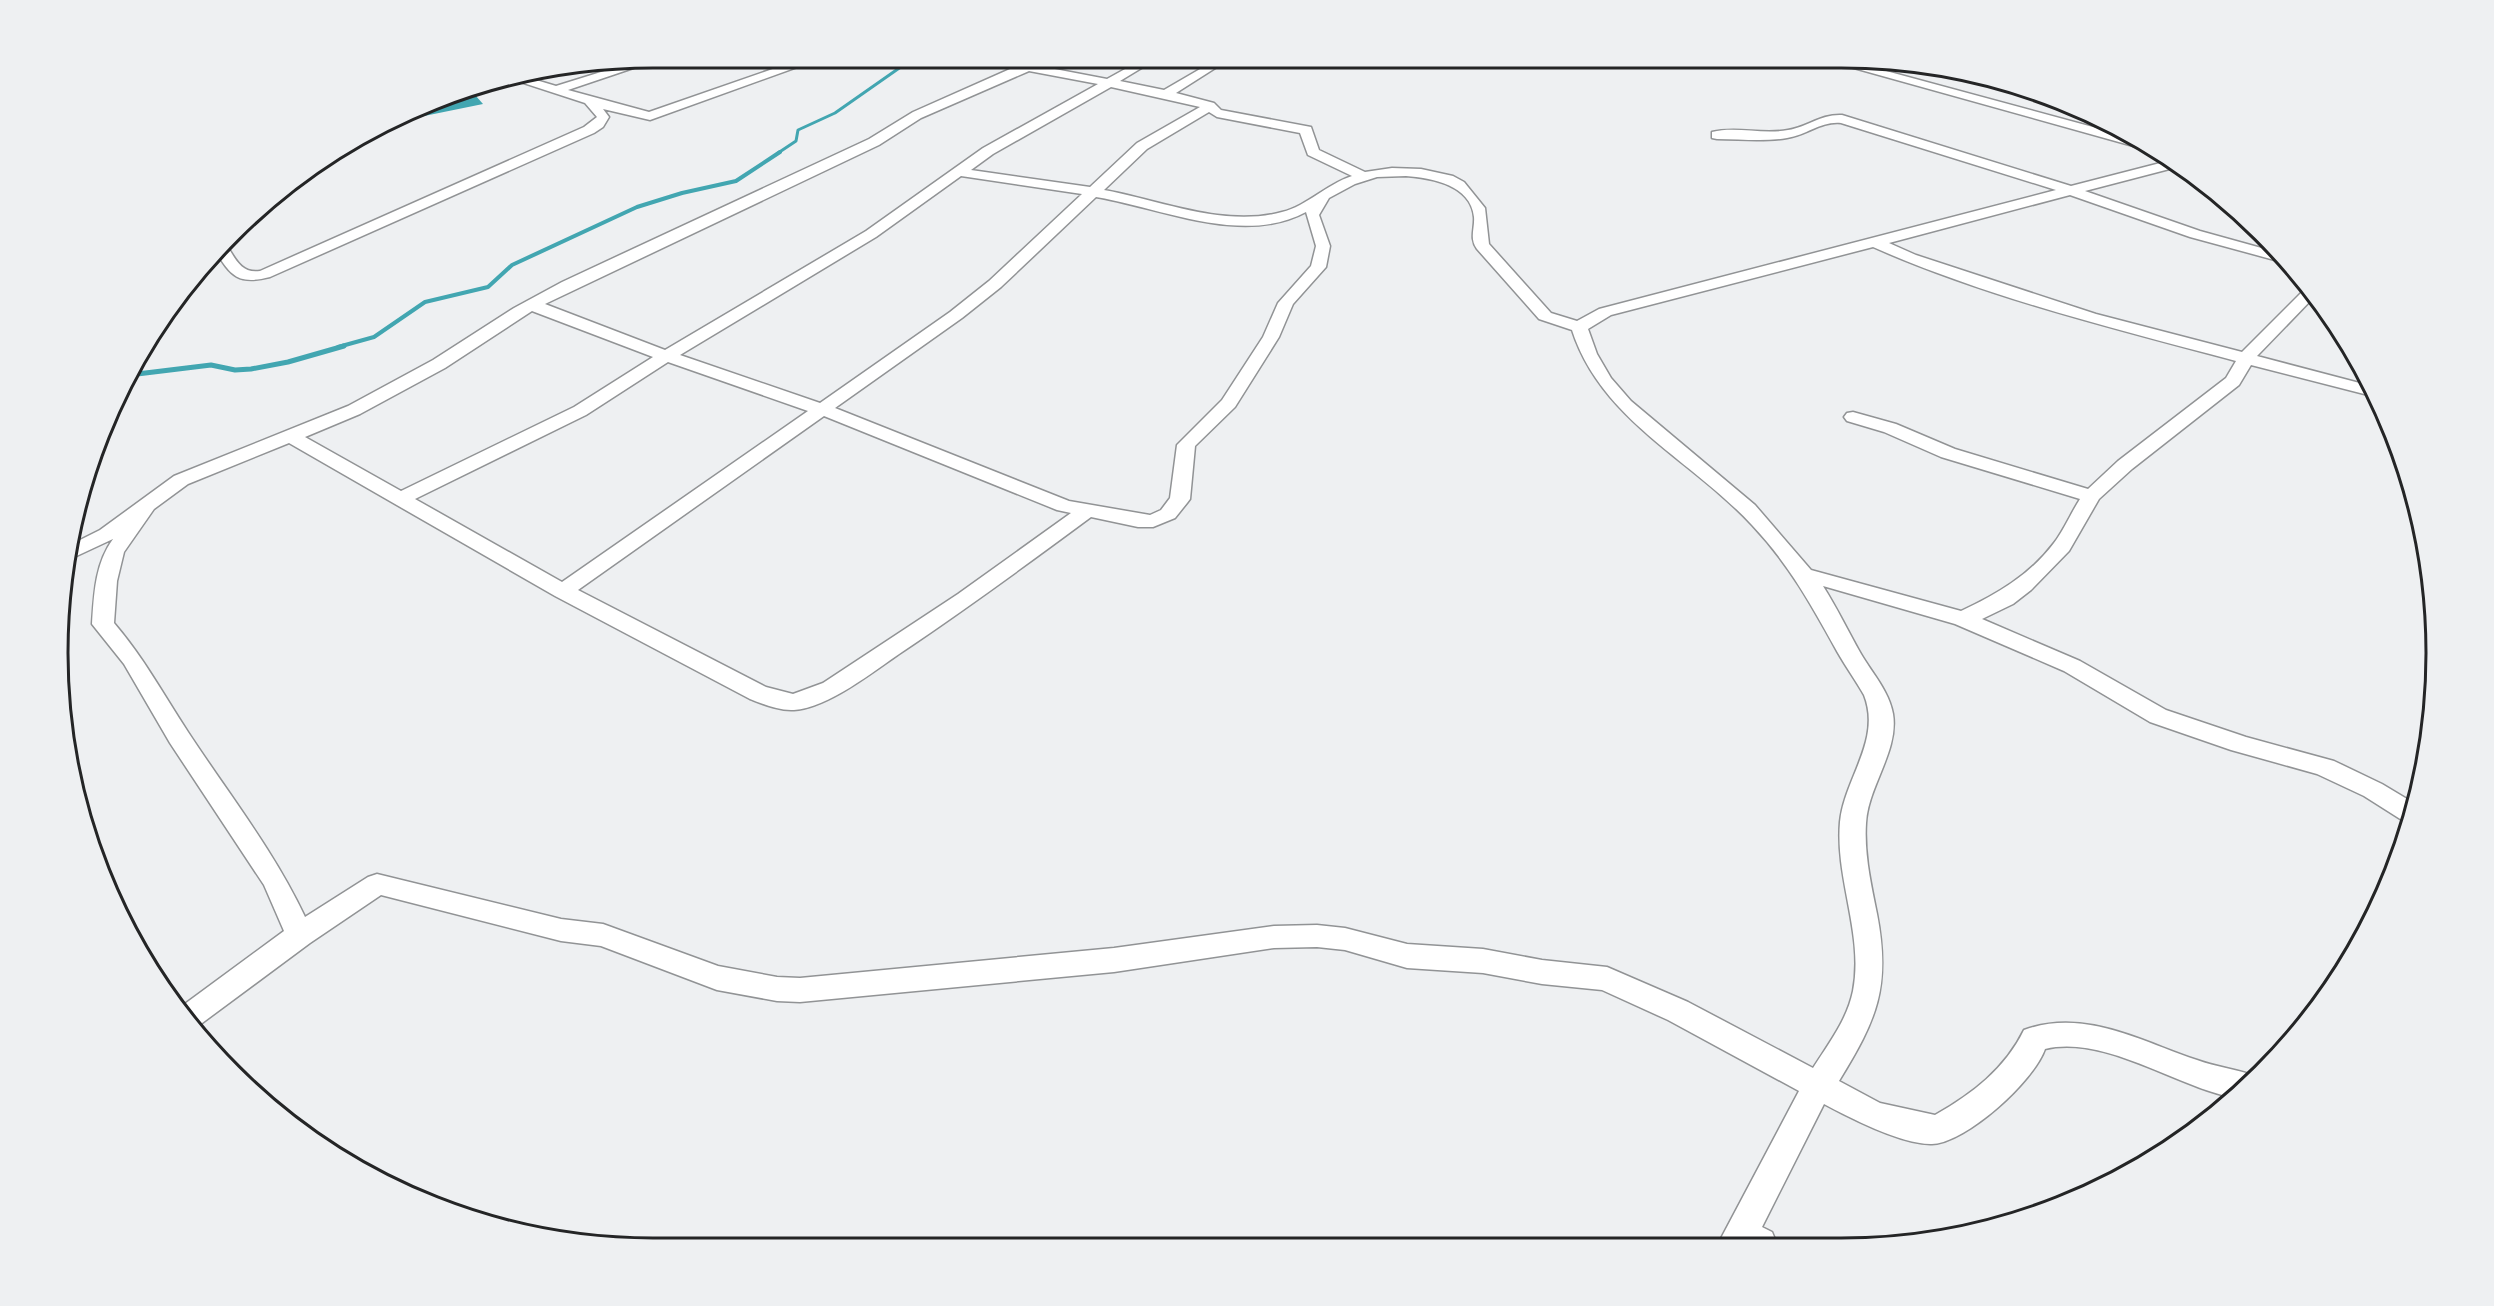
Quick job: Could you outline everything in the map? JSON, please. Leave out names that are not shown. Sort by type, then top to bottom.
[{"type":"street","points":[[529,81],[639,116],[655,115],[788,68]]},
{"type":"street","points":[[77,549],[106,534],[181,480],[354,410],[429,369],[532,305],[874,142],[888,130],[918,115],[1026,68]]},
{"type":"street","points":[[1033,68],[1166,94],[1210,106],[1217,113],[1306,130],[1313,152],[1363,176]]},
{"type":"street","points":[[401,498],[580,411],[666,356],[846,250],[988,151],[1133,68]]},
{"type":"street","points":[[1166,94],[1209,68]]},
{"type":"street","points":[[555,90],[622,69]]},
{"type":"street","points":[[1863,69],[2118,138]]},
{"type":"street","points":[[226,254],[242,276],[248,278],[264,274],[589,130],[599,124],[603,117],[589,100]]},
{"type":"street","points":[[563,591],[977,299],[1142,146],[1210,106]]},
{"type":"street","points":[[1717,135],[1785,135],[1801,131],[1820,119],[1842,119],[2069,190],[2195,234],[2270,255]]},
{"type":"street","points":[[959,172],[1091,193],[1241,222],[1284,217],[1363,176],[1417,172],[1457,183],[1475,203],[1481,217],[1479,240],[1482,246],[1545,316],[1579,327],[1605,312],[2167,166]]},
{"type":"street","points":[[532,305],[666,356],[821,410],[1036,496],[1086,512],[1153,521],[1162,518],[1176,506],[1183,486],[1186,445],[1229,403],[1271,336],[1286,303],[1318,267],[1323,246],[1312,215],[1323,196]]},
{"type":"street","points":[[1875,242],[1911,258],[2082,315],[2364,389]]},
{"type":"street","points":[[1963,618],[2005,599],[2023,585],[2062,547],[2091,496],[2125,465],[2215,396],[2239,373],[2245,359],[2305,296]]},
{"type":"street","points":[[1579,327],[1587,352],[1611,390],[1647,426],[1747,508],[1803,574],[1878,702],[1882,719],[1881,730],[1855,807],[1853,822],[1852,846],[1868,953],[1866,998],[1851,1036],[1819,1086],[1746,1238]]},
{"type":"street","points":[[1852,417],[1890,428],[1948,453],[2091,496]]},
{"type":"street","points":[[292,437],[563,591],[758,693],[773,699],[794,702],[831,689],[966,599],[1086,512]]},
{"type":"street","points":[[149,502],[114,552],[106,581],[103,624],[133,660],[179,736],[275,881],[300,935]]},
{"type":"street","points":[[1803,574],[1963,618],[2072,666],[2158,716],[2240,744],[2325,767],[2373,790],[2406,809]]},
{"type":"street","points":[[192,1014],[300,935],[377,884],[561,930],[603,935],[660,958],[739,984],[800,990],[1114,960],[1274,937],[1317,936],[1345,939],[1407,956],[1483,961],[1606,980],[1678,1011],[1874,1115],[1903,1125],[1929,1130],[1939,1129],[2000,1088],[2028,1055],[2034,1040],[2047,1034],[2091,1038],[2234,1087]]},
{"type":"water","points":[[476,96],[483,104],[417,117]]},
{"type":"waterway","points":[[778,153],[796,141],[798,130],[835,113],[899,68]]},
{"type":"waterway","points":[[338,347],[374,337],[425,302],[488,287],[512,265],[637,207],[682,193],[736,181],[780,152]]},
{"type":"waterway","points":[[139,374],[211,365],[235,370],[251,369],[288,362],[344,346]]}]
